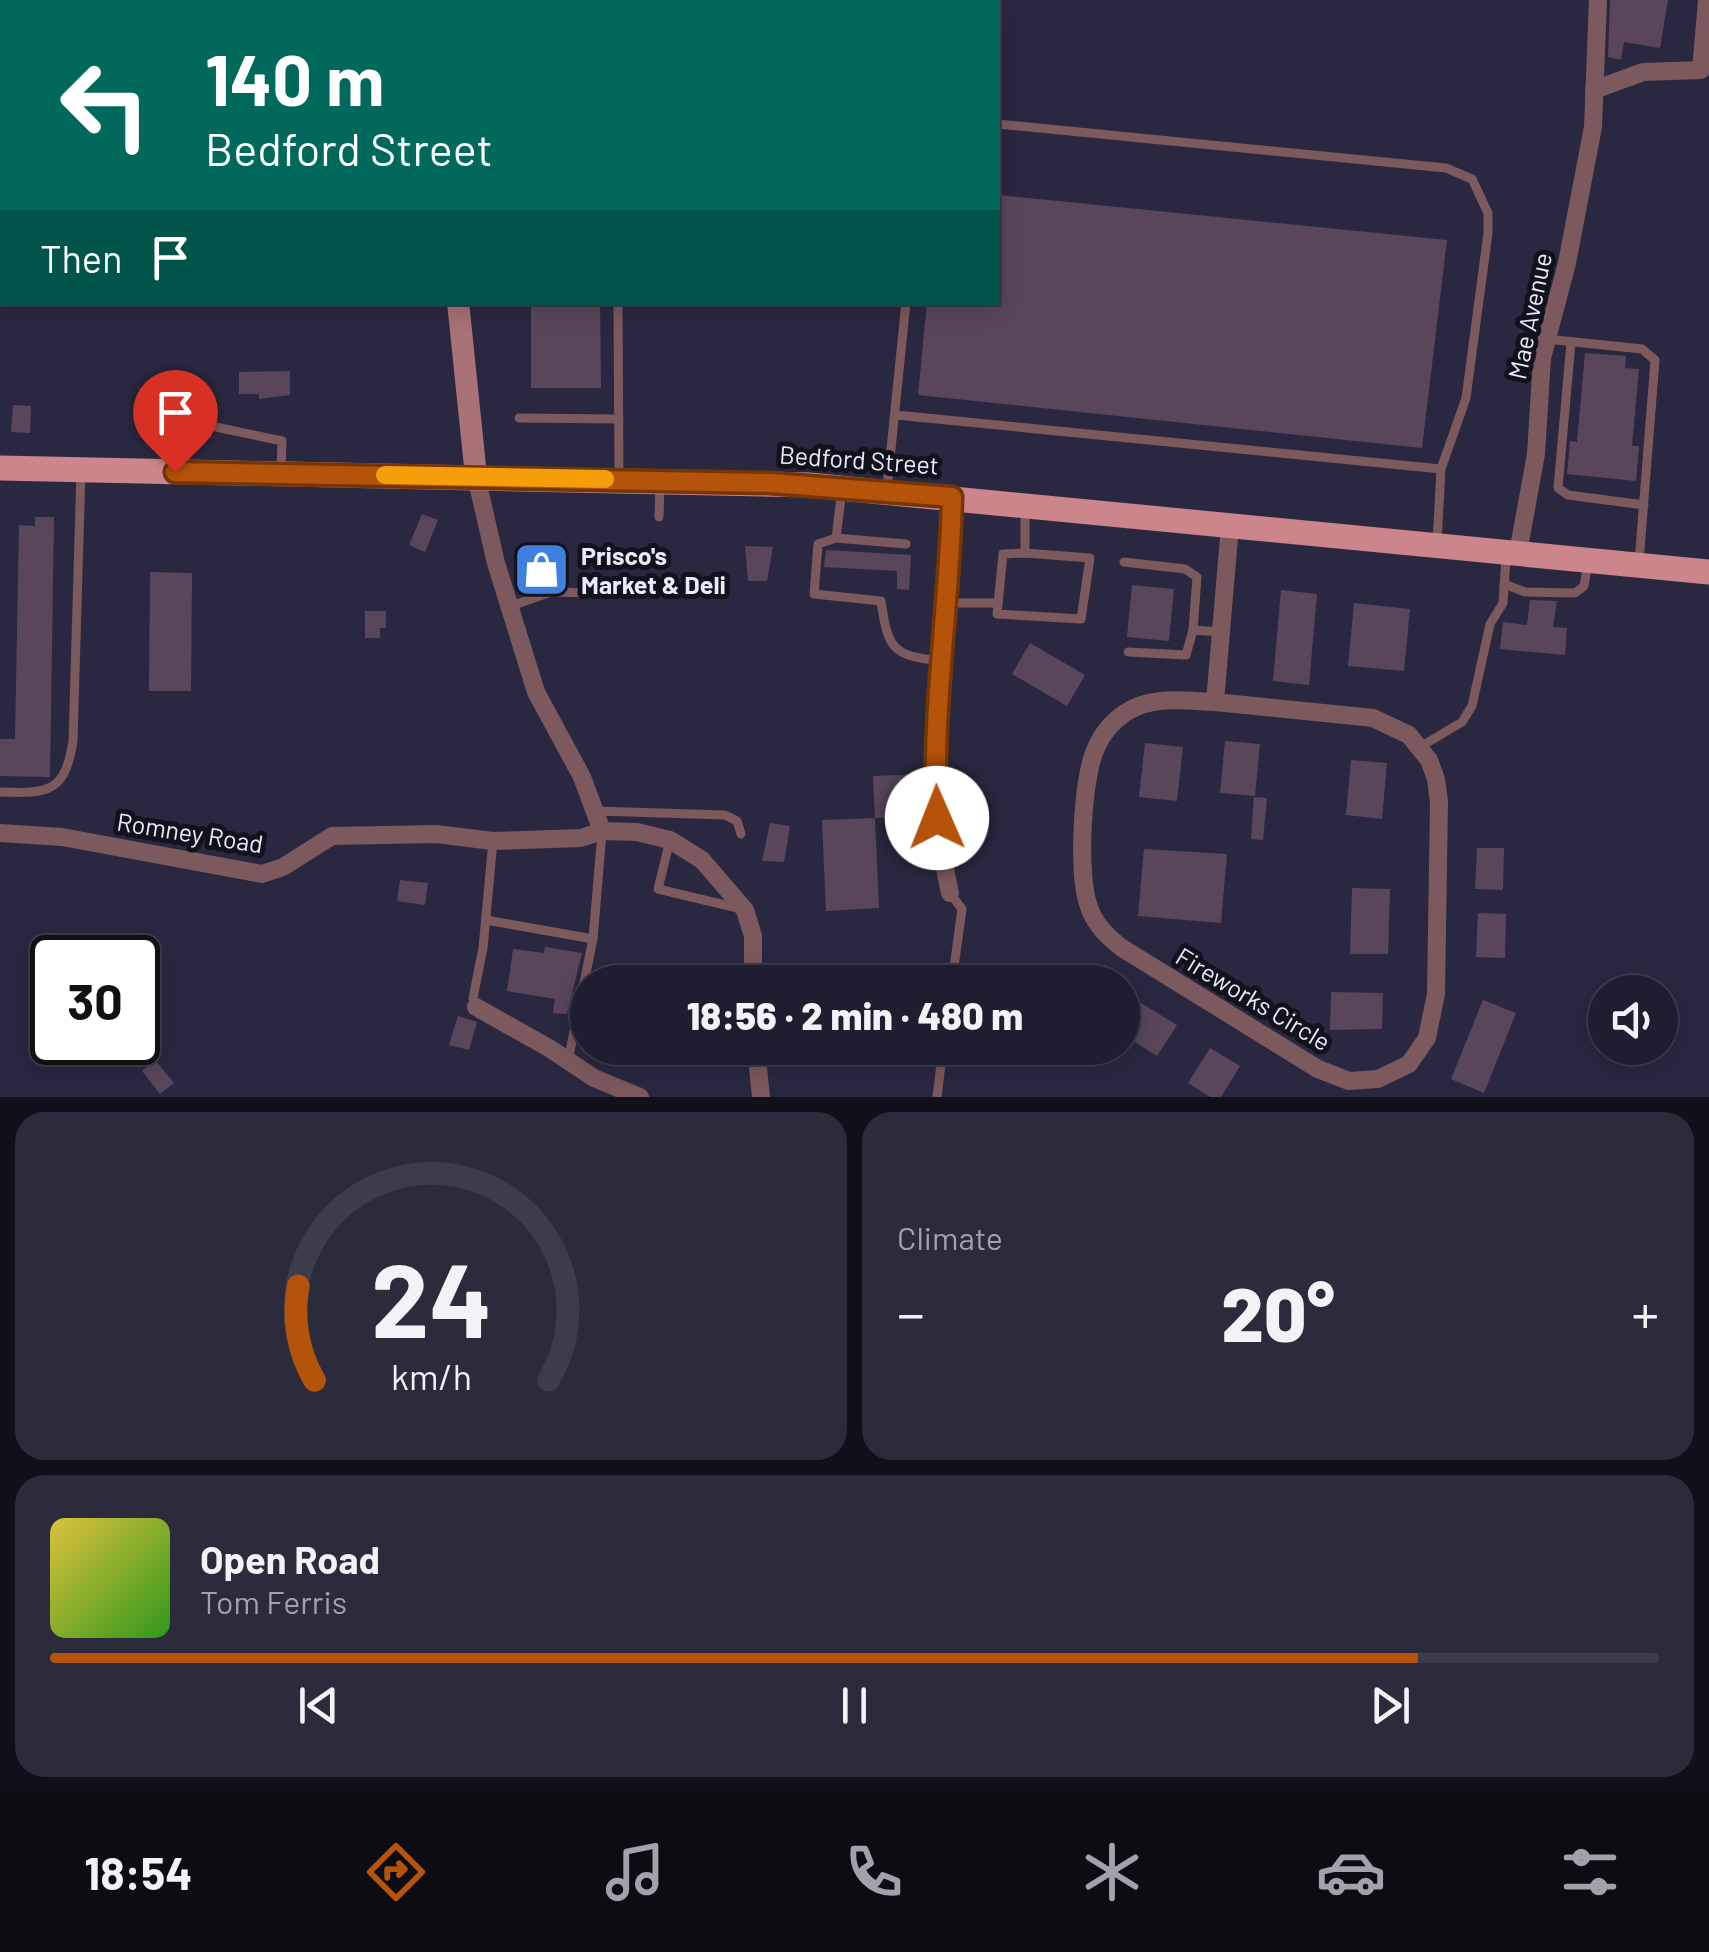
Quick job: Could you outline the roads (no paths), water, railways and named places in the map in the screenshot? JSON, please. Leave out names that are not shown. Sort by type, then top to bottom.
[{"type":"main road","name":"Bedford Street","points":[[0,468],[619,479],[842,488],[1709,572]]},
{"type":"street","name":"Mae Avenue","points":[[1512,552],[1536,454],[1546,339],[1573,230],[1592,127],[1598,0]]},
{"type":"street","points":[[1594,90],[1643,72],[1705,71],[1707,0]]},
{"type":"street","points":[[458,305],[476,476],[488,531],[536,692],[582,777],[602,831]]},
{"type":"street","points":[[950,893],[939,844],[936,791],[952,497]]},
{"type":"street","points":[[1215,702],[1230,526]]},
{"type":"street","name":"Fireworks Circle","points":[[1162,700],[1215,702],[1373,718],[1409,735],[1420,746],[1436,779],[1439,802],[1434,1017],[1427,1038],[1409,1064],[1378,1079],[1349,1081],[1318,1069],[1122,948],[1108,936],[1090,909],[1084,872],[1087,784],[1096,747],[1107,729],[1141,704],[1162,700]]},
{"type":"street","name":"Romney Road","points":[[0,833],[62,837],[262,874],[283,867],[332,836],[436,834],[493,841],[582,838],[602,831],[637,832],[670,840],[702,860],[745,910]]},
{"type":"street","points":[[745,910],[753,936],[752,965]]},
{"type":"street","points":[[476,1007],[594,1078],[640,1097]]},
{"type":"street","points":[[757,1065],[760,1097]]},
{"type":"lane","points":[[1000,124],[1446,168],[1472,179],[1488,213],[1488,233],[1466,398],[1442,469],[1437,545]]},
{"type":"lane","points":[[618,305],[619,479]]},
{"type":"lane","points":[[887,491],[906,305]]},
{"type":"lane","points":[[1546,339],[1642,349],[1655,360],[1639,564]]},
{"type":"lane","points":[[1571,342],[1558,488],[1568,495],[1644,505]]},
{"type":"lane","points":[[896,414],[1442,469]]},
{"type":"lane","points":[[518,418],[618,419]]},
{"type":"lane","points":[[175,472],[190,432],[211,426],[282,440],[280,473]]},
{"type":"lane","points":[[0,468],[0,484]]},
{"type":"lane","points":[[0,792],[52,790],[70,766],[74,741],[81,470]]},
{"type":"lane","points":[[659,517],[660,480]]},
{"type":"lane","points":[[836,538],[842,488]]},
{"type":"lane","points":[[1025,504],[1025,553]]},
{"type":"lane","points":[[906,544],[836,538],[818,544],[814,594],[880,601],[890,644],[900,654],[943,662]]},
{"type":"lane","points":[[1420,746],[1462,722],[1472,706],[1490,624],[1503,603],[1512,552]]},
{"type":"lane","points":[[1025,553],[1090,558],[1081,619],[997,614],[1004,554],[1025,553]]},
{"type":"lane","points":[[1504,584],[1525,592],[1575,593],[1584,586],[1589,559]]},
{"type":"lane","points":[[1124,562],[1185,569],[1197,577],[1193,630],[1186,655],[1128,652]]},
{"type":"lane","points":[[511,606],[551,592],[635,594]]},
{"type":"lane","points":[[948,604],[998,602]]},
{"type":"lane","points":[[1193,630],[1221,632]]},
{"type":"lane","points":[[596,811],[725,815],[737,821],[741,834]]},
{"type":"lane","points":[[568,1061],[593,939],[602,831]]},
{"type":"lane","points":[[670,840],[658,889],[745,910]]},
{"type":"lane","points":[[476,1007],[493,841]]},
{"type":"lane","points":[[950,893],[962,909],[954,965]]},
{"type":"lane","points":[[486,920],[593,939]]},
{"type":"lane","points":[[937,1097],[942,1065]]},
{"type":"place","name":"Prisco's Market & Deli","points":[[542,570]]}]
